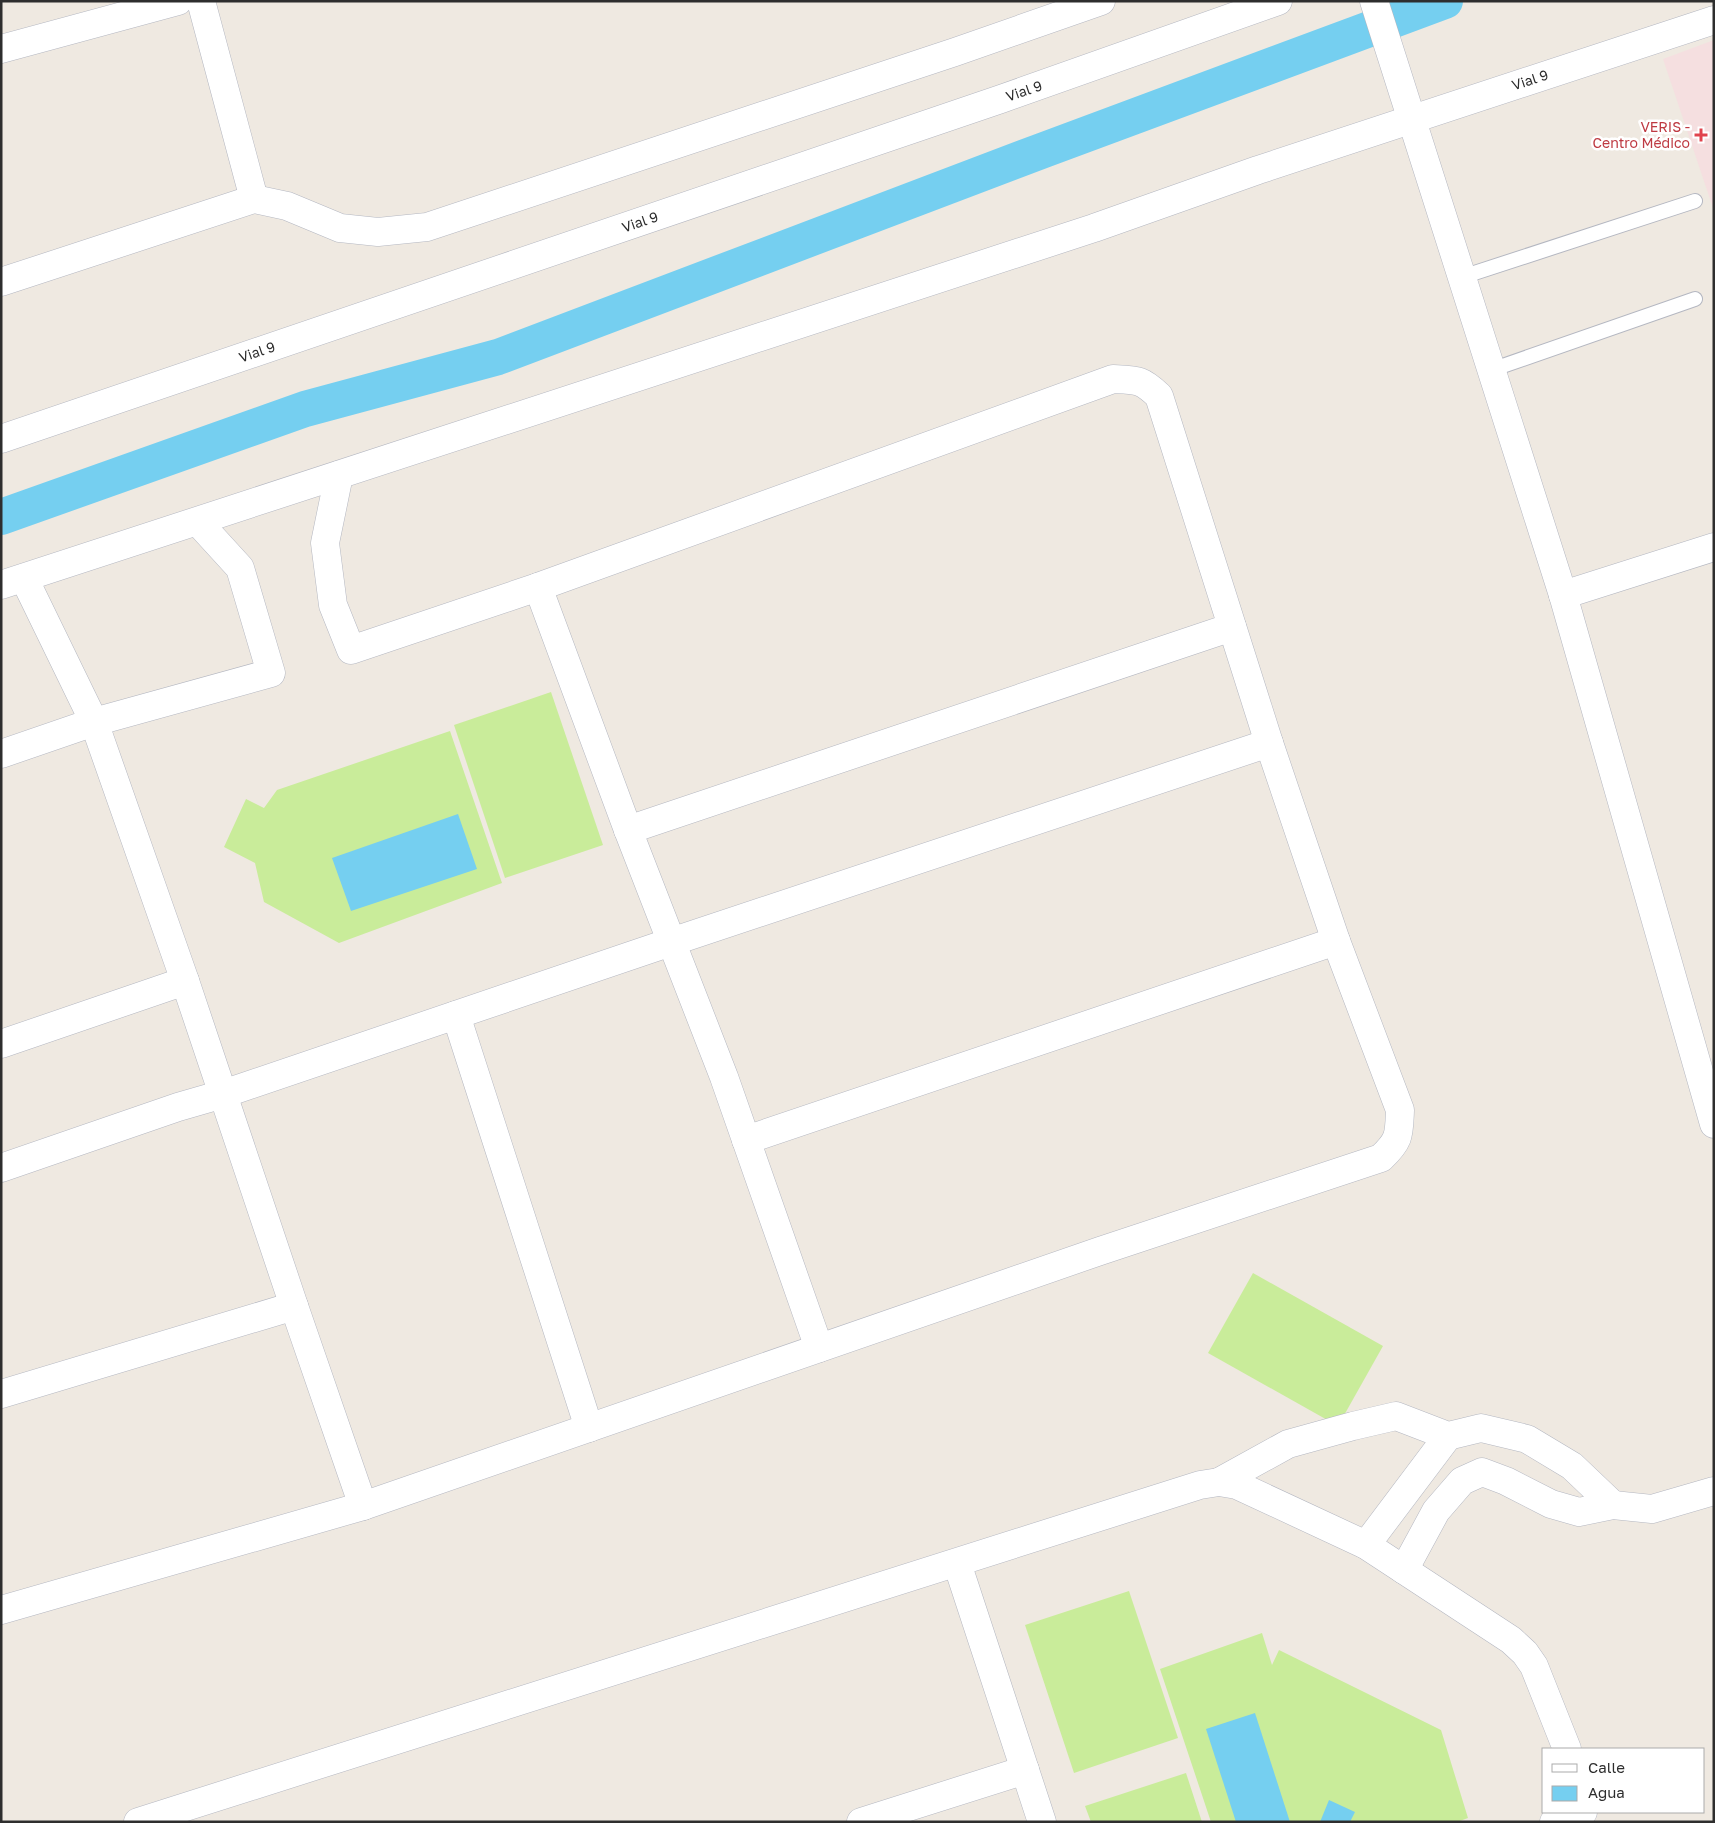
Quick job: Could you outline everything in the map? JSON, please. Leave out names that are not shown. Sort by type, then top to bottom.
[{"type":"street","points":[[1,49],[178,1]]},
{"type":"street","points":[[201,1],[254,199]]},
{"type":"street","points":[[1,282],[254,199],[287,206],[340,228],[378,232],[427,226],[955,52],[1101,1]]},
{"type":"street","name":"Vial 9","points":[[1,439],[1001,100],[1278,1]]},
{"type":"street","points":[[1374,1],[1563,595],[1714,1124]]},
{"type":"street","name":"Vial 9","points":[[339,475],[1094,228],[1412,118],[1714,20]]},
{"type":"street","points":[[1,1610],[363,1506],[1100,1251],[1381,1158],[1391,1149],[1399,1137],[1400,1110],[1336,941],[1269,743],[1159,396],[1146,384],[1137,380],[1113,379],[538,587],[351,650],[335,612],[325,543],[339,475]]},
{"type":"street","points":[[339,475],[13,582],[94,722],[185,981],[363,1506]]},
{"type":"street","points":[[1,754],[94,722],[271,673],[240,568],[198,522]]},
{"type":"street","points":[[1563,595],[1714,547]]},
{"type":"street","points":[[538,587],[628,830],[724,1077],[819,1348]]},
{"type":"street","points":[[628,830],[1232,627]]},
{"type":"street","points":[[1,1168],[178,1107],[223,1094],[671,942],[1269,743]]},
{"type":"street","points":[[746,1140],[1336,941]]},
{"type":"street","points":[[1,1044],[185,981]]},
{"type":"street","points":[[456,1015],[589,1428]]},
{"type":"street","points":[[1,1394],[294,1306]]},
{"type":"street","points":[[138,1822],[1200,1485],[1219,1482],[1288,1444],[1396,1416],[1448,1436],[1481,1428],[1527,1439],[1572,1466],[1613,1506]]},
{"type":"street","points":[[1366,1545],[1448,1436]]},
{"type":"street","points":[[1404,1570],[1436,1511],[1462,1481],[1482,1472],[1506,1481],[1551,1504],[1579,1512],[1613,1506],[1652,1509],[1714,1491]]},
{"type":"street","points":[[1219,1482],[1238,1486],[1366,1545],[1512,1640],[1525,1653],[1534,1666],[1567,1748]]},
{"type":"street","points":[[957,1563],[1042,1822]]},
{"type":"street","points":[[861,1822],[1025,1770]]},
{"type":"street","points":[[1554,1822],[1580,1813]]},
{"type":"lane","points":[[1462,277],[1695,201]]},
{"type":"lane","points":[[1491,370],[1695,299]]},
{"type":"shaded area","name":"VERIS - Centro Médico","points":[[1714,40],[1714,211],[1663,59]]},
{"type":"green space","points":[[551,692],[603,845],[505,878],[454,725]]},
{"type":"green space","points":[[450,731],[502,883],[339,943],[264,902],[255,863],[224,847],[246,799],[264,808],[277,790]]},
{"type":"green space","points":[[1253,1273],[1383,1346],[1338,1426],[1208,1353]]},
{"type":"green space","points":[[1129,1591],[1178,1738],[1074,1773],[1025,1625]]},
{"type":"green space","points":[[1262,1633],[1272,1665],[1279,1650],[1441,1730],[1468,1818],[1457,1822],[1211,1822],[1160,1669]]},
{"type":"green space","points":[[1186,1773],[1202,1822],[1091,1822],[1085,1806]]},
{"type":"water","points":[[458,814],[477,869],[351,911],[332,858]]},
{"type":"water","points":[[1255,1713],[1290,1822],[1236,1822],[1206,1729]]},
{"type":"water","points":[[1329,1800],[1355,1812],[1350,1822],[1320,1822]]},
{"type":"waterway","points":[[1,517],[305,409],[498,357],[1044,150],[1445,1]]},
{"type":"place","name":"VERIS - Centro Médico","points":[[1701,135]]}]
